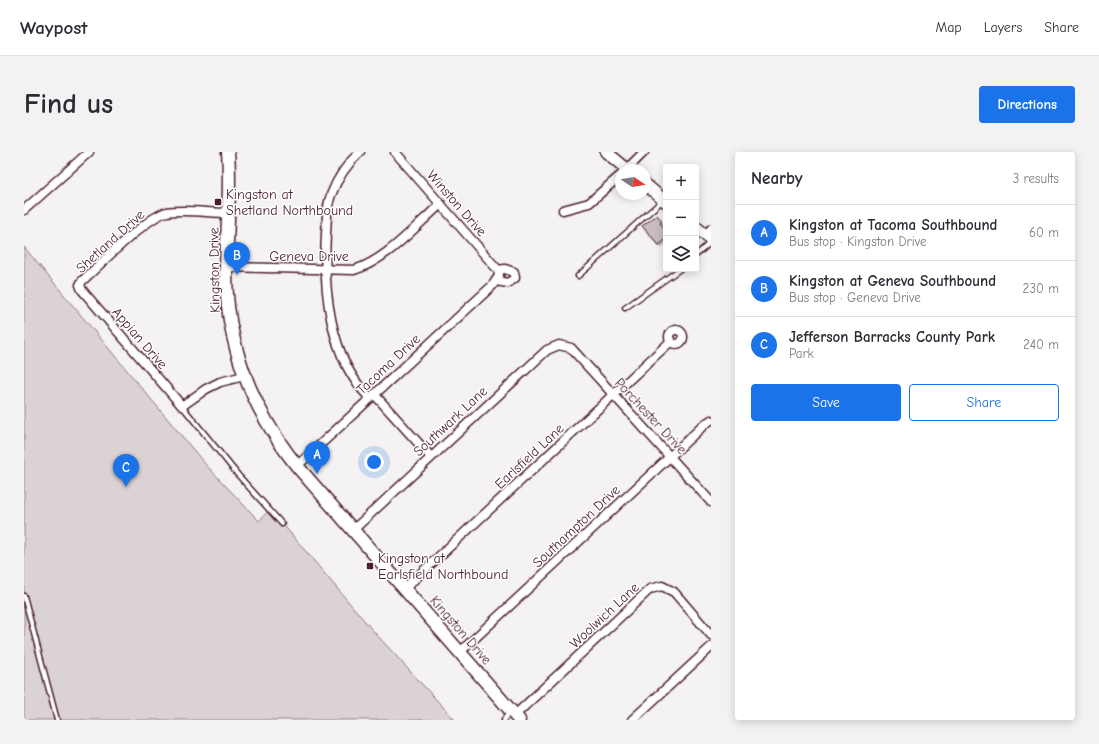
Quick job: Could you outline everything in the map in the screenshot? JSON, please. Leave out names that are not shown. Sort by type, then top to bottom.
[{"type":"main road","name":"Kingston Drive","points":[[228,152],[226,267],[227,295],[231,327],[244,376],[265,419],[297,466],[460,652],[512,716]]},
{"type":"main road","points":[[606,152],[619,164]]},
{"type":"main road","points":[[651,189],[664,200]]},
{"type":"main road","points":[[699,229],[710,236]]},
{"type":"street","points":[[24,210],[89,152]]},
{"type":"street","points":[[360,152],[347,167],[331,195],[327,214],[325,270],[327,296],[332,324],[346,362],[363,391],[372,396],[431,457]]},
{"type":"street","name":"Winston Drive","points":[[395,152],[498,270]]},
{"type":"street","points":[[633,164],[644,152]]},
{"type":"street","points":[[563,210],[589,202],[615,180]]},
{"type":"street","name":"Geneva Drive","points":[[226,267],[354,270],[367,266],[379,258],[441,204]]},
{"type":"street","name":"Shetland Drive","points":[[80,285],[82,281],[139,230],[156,217],[166,212],[228,213]]},
{"type":"street","points":[[498,270],[511,270],[514,272],[515,278],[508,283],[496,281],[499,276],[498,270]]},
{"type":"street","name":"Tacoma Drive","points":[[297,466],[496,281]]},
{"type":"street","name":"Appian Drive","points":[[80,285],[82,290],[182,406]]},
{"type":"street","name":"Earlsfield Lane","points":[[404,589],[614,396],[671,341]]},
{"type":"street","name":"Southwark Lane","points":[[353,530],[547,350],[559,345],[572,348]]},
{"type":"street","name":"Porchester Drive","points":[[572,348],[711,502]]},
{"type":"street","points":[[182,406],[206,389],[220,382],[244,376]]},
{"type":"street","name":"Southampton Drive","points":[[460,652],[670,456],[711,420]]},
{"type":"street","name":"Woolwich Lane","points":[[512,716],[650,589],[662,586],[674,592],[711,635]]},
{"type":"street","points":[[632,720],[711,646]]},
{"type":"lane","points":[[578,276],[663,203]]},
{"type":"lane","points":[[699,251],[710,236]]},
{"type":"lane","points":[[625,308],[676,272]]},
{"type":"lane","points":[[182,406],[238,475],[282,524]]},
{"type":"lane","points":[[24,596],[57,720]]},
{"type":"shaded area","points":[[24,247],[206,465],[259,521],[270,509],[374,632],[455,720],[24,720]]},
{"type":"building","points":[[657,215],[662,221],[660,223],[663,226],[663,242],[659,245],[642,226]]},
{"type":"place","name":"Kingston at Shetland Northbound","points":[[218,202]]},
{"type":"place","name":"Kingston at Geneva Southbound","points":[[237,275]]},
{"type":"place","name":"Kingston at Tacoma Southbound","points":[[317,474]]},
{"type":"place","name":"Jefferson Barracks County Park","points":[[126,487]]},
{"type":"place","name":"Kingston at Earlsfield Northbound","points":[[370,566]]}]
